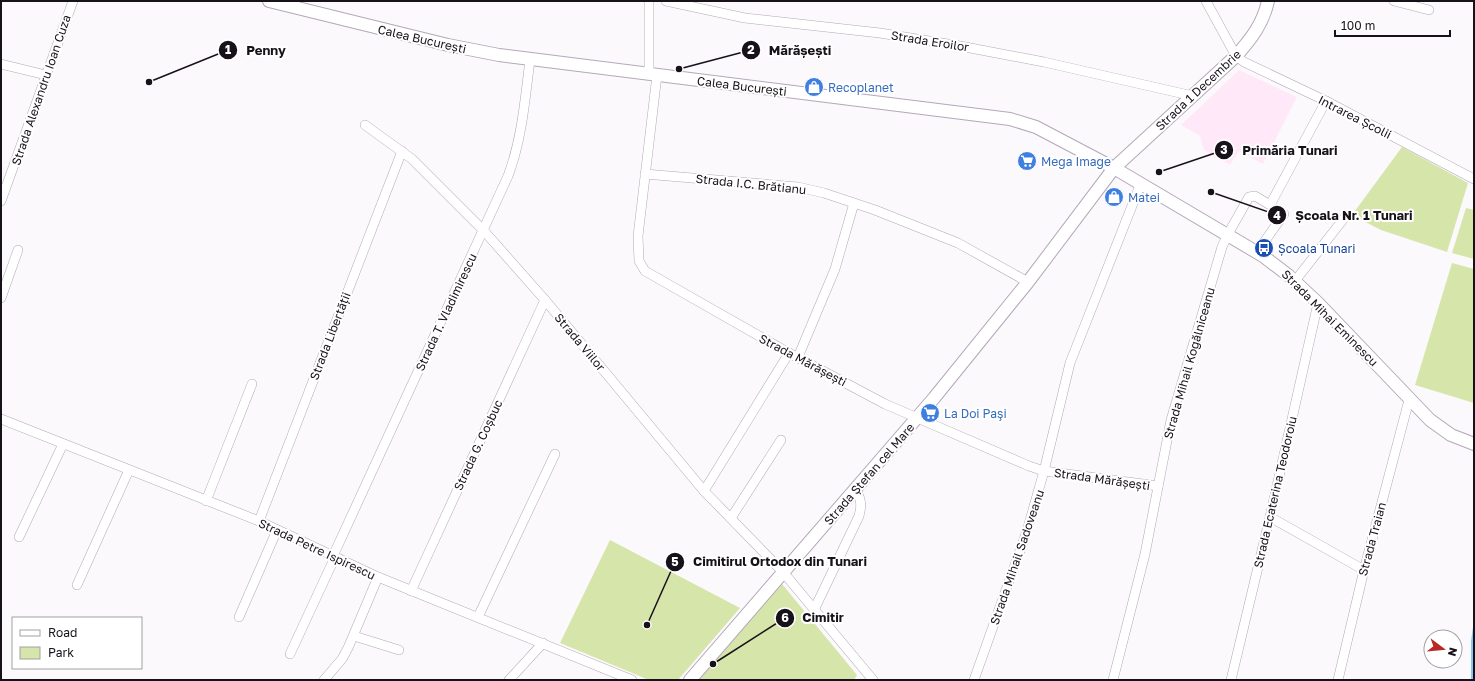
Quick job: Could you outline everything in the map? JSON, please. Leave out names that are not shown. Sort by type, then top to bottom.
[{"type":"main road","name":"Calea București","points":[[270,1],[460,48],[530,60],[1017,120],[1036,127],[1114,168]]},
{"type":"main road","name":"Strada 1 Decembrie","points":[[1114,168],[1236,56],[1257,31],[1268,1]]},
{"type":"main road","name":"Strada Mihai Eminescu","points":[[1114,168],[1257,252],[1295,281],[1318,303],[1409,400],[1440,428],[1474,444]]},
{"type":"main road","name":"Strada Ștefan cel Mare","points":[[690,680],[918,417],[1028,282],[1114,168]]},
{"type":"street","name":"Strada Alexandru Ioan Cuza","points":[[1,201],[73,1]]},
{"type":"street","name":"Strada Mărășești","points":[[649,1],[653,75],[645,174],[638,236],[639,261],[645,272],[798,358],[885,404],[1044,471],[1158,486]]},
{"type":"street","name":"Strada Eroilor","points":[[666,1],[745,18],[887,34],[953,44],[1044,62],[1193,96]]},
{"type":"street","points":[[1206,1],[1236,56]]},
{"type":"street","points":[[1394,1],[1429,10]]},
{"type":"street","name":"Intrarea Școlii","points":[[1236,56],[1250,66],[1326,102],[1474,179]]},
{"type":"street","name":"Strada T. Vladimirescu","points":[[290,654],[484,231],[514,158],[530,60]]},
{"type":"street","points":[[1,64],[46,75]]},
{"type":"street","name":"Strada Mihail Kogălniceanu","points":[[1113,680],[1145,554],[1158,486],[1179,392],[1228,234],[1251,196],[1255,196],[1270,205],[1326,102]]},
{"type":"street","name":"Strada Viilor","points":[[365,125],[412,159],[484,231],[545,300],[704,491],[783,572],[873,680]]},
{"type":"street","name":"Strada Libertății","points":[[258,521],[402,151]]},
{"type":"street","name":"Strada I.C. Brătianu","points":[[645,174],[798,187],[824,193],[854,203],[958,244],[1028,282]]},
{"type":"street","name":"Strada Mihail Sadoveanu","points":[[974,680],[1027,531],[1044,471],[1070,363],[1141,184]]},
{"type":"street","points":[[798,358],[836,269],[854,203]]},
{"type":"street","points":[[1257,252],[1284,214]]},
{"type":"street","points":[[1295,281],[1345,217]]},
{"type":"street","points":[[1,298],[18,250]]},
{"type":"street","name":"Strada G. Coșbuc","points":[[411,591],[545,300]]},
{"type":"street","name":"Strada Ecaterina Teodoroiu","points":[[1230,680],[1270,517],[1318,303]]},
{"type":"street","points":[[704,491],[789,353]]},
{"type":"street","points":[[206,501],[252,384]]},
{"type":"street","name":"Strada Traian","points":[[1338,680],[1364,570],[1409,400]]},
{"type":"street","points":[[1,429],[3,420]]},
{"type":"street","name":"Strada Petre Ispirescu","points":[[3,420],[258,521],[378,577],[543,642],[632,680]]},
{"type":"street","points":[[731,518],[781,440]]},
{"type":"street","points":[[19,537],[62,444]]},
{"type":"street","points":[[478,617],[555,454]]},
{"type":"street","points":[[77,585],[129,470]]},
{"type":"street","points":[[814,610],[860,516],[862,506],[856,490]]},
{"type":"street","points":[[1270,517],[1364,570]]},
{"type":"street","points":[[239,617],[277,530]]},
{"type":"street","points":[[324,680],[342,659],[354,636],[378,577]]},
{"type":"street","points":[[354,636],[399,650]]},
{"type":"street","points":[[509,680],[543,642]]},
{"type":"shaded area","points":[[1239,70],[1297,97],[1263,164],[1239,151],[1230,165],[1204,150],[1200,136],[1181,125]]},
{"type":"green space","points":[[1402,147],[1468,183],[1447,252],[1381,230],[1352,215]]},
{"type":"green space","points":[[1466,208],[1474,210],[1474,259],[1452,253]]},
{"type":"green space","points":[[1452,263],[1474,269],[1474,403],[1415,385]]},
{"type":"green space","points":[[610,540],[740,608],[678,680],[649,680],[560,643]]},
{"type":"green space","points":[[782,584],[857,675],[854,680],[698,680]]},
{"type":"water","points":[[1474,620],[1474,680],[1471,680],[1471,641]]},
{"type":"place","name":"Mărășești","points":[[679,69]]},
{"type":"place","name":"Penny","points":[[149,82]]},
{"type":"place","name":"Recoplanet","points":[[814,87]]},
{"type":"place","name":"Mega Image","points":[[1027,161]]},
{"type":"place","name":"Primăria Tunari","points":[[1159,172]]},
{"type":"place","name":"Școala Nr. 1 Tunari","points":[[1211,192]]},
{"type":"place","name":"Matei","points":[[1114,197]]},
{"type":"place","name":"Școala Tunari","points":[[1264,248]]},
{"type":"place","name":"La Doi Paşi","points":[[930,413]]},
{"type":"place","name":"Cimitirul Ortodox din Tunari","points":[[647,625]]},
{"type":"place","name":"Cimitir","points":[[713,664]]}]
